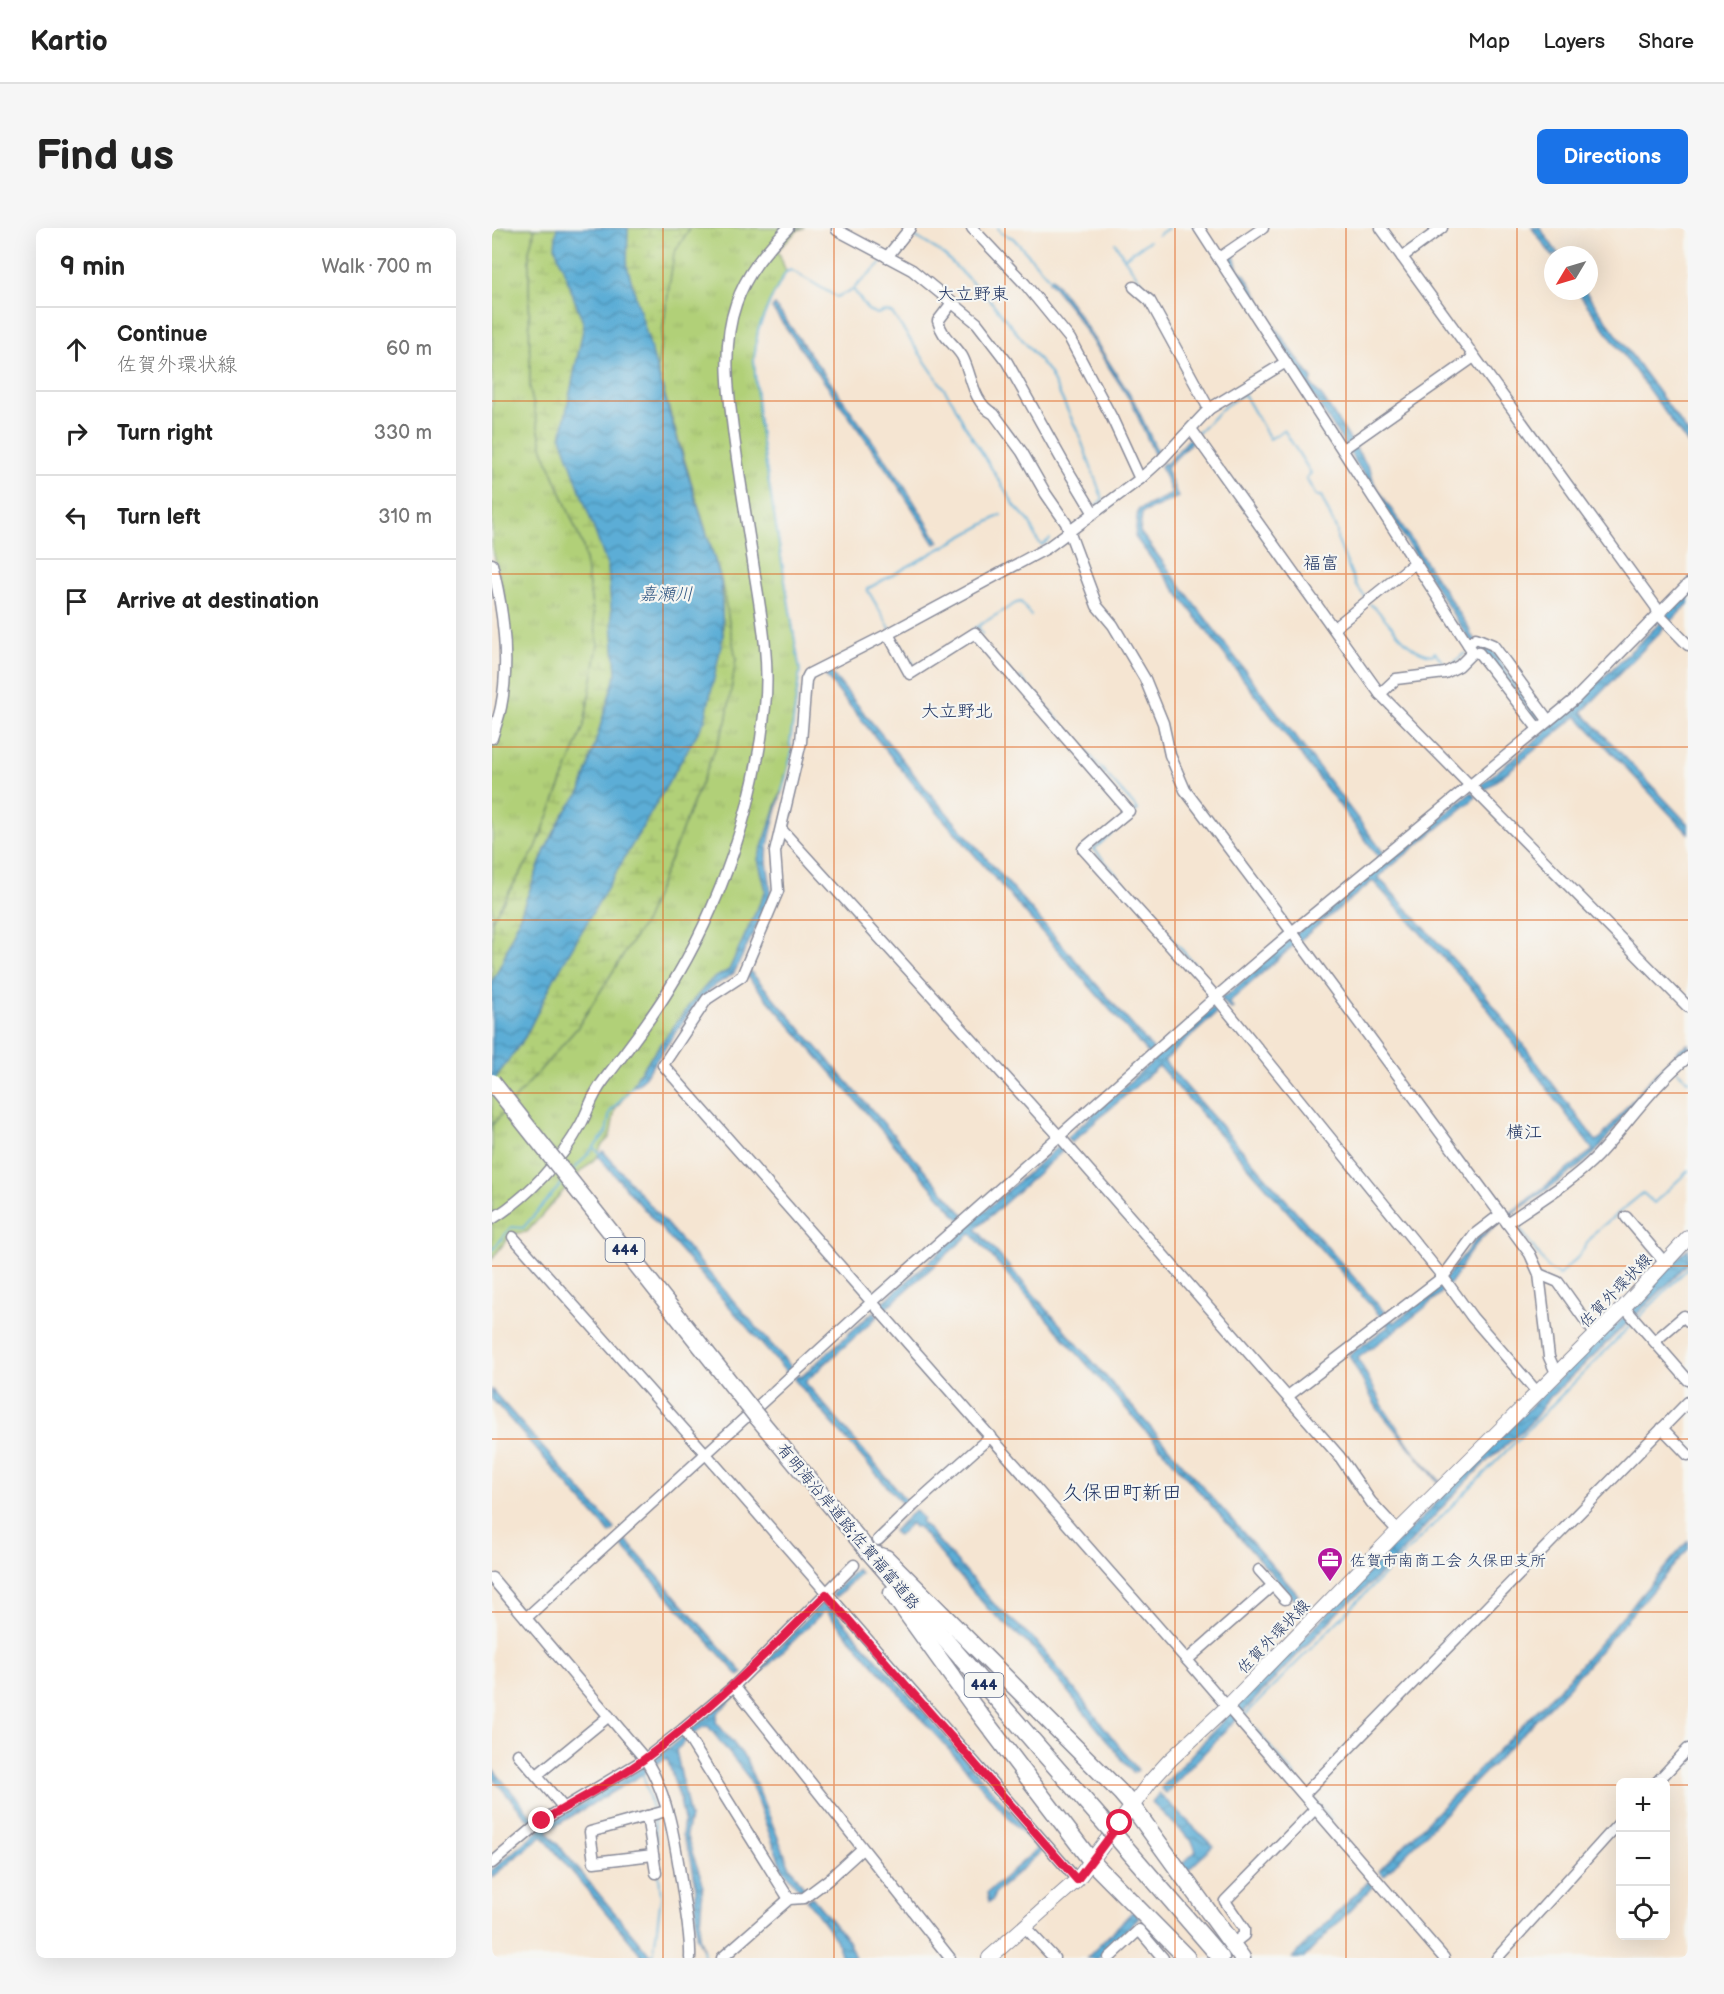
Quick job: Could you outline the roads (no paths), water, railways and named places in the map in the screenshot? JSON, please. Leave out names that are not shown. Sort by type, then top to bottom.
[{"type":"highway","name":"有明海沿岸道路;佐賀福富道路","points":[[492,1082],[758,1418],[873,1546],[1100,1818],[1221,1958]]},
{"type":"highway","points":[[873,1546],[1132,1806],[1238,1950]]},
{"type":"highway","points":[[873,1546],[876,1570],[896,1599],[972,1704],[1092,1862],[1187,1958]]},
{"type":"main road","name":"佐賀外環状線","points":[[989,1958],[1077,1880],[1132,1806],[1170,1760],[1229,1708],[1398,1531],[1556,1372],[1595,1334],[1628,1312],[1665,1263],[1688,1238]]},
{"type":"street","points":[[492,1219],[530,1190],[559,1156],[582,1123],[592,1095],[669,991],[689,955],[720,886],[742,825],[755,776],[765,705],[766,663],[761,610],[728,388],[728,349],[735,306],[744,284],[768,249],[788,228]]},
{"type":"street","points":[[887,256],[910,228]]},
{"type":"street","points":[[972,228],[1025,284],[1070,339],[1112,418],[1140,479]]},
{"type":"street","points":[[1199,228],[1223,256],[1286,362],[1416,562],[1479,654],[1538,729]]},
{"type":"street","points":[[1223,256],[1263,228]]},
{"type":"street","points":[[1381,228],[1660,615],[1688,645]]},
{"type":"street","points":[[1401,257],[1442,228]]},
{"type":"street","points":[[837,230],[912,270],[977,323],[1007,362],[1091,509]]},
{"type":"street","points":[[1134,287],[1150,301],[1209,409]]},
{"type":"street","points":[[951,303],[938,321],[941,332],[963,358],[979,398],[1022,452],[1068,527],[1097,606],[1113,625],[1145,679],[1163,723],[1170,755],[1185,790],[1508,1219],[1530,1254],[1539,1274],[1549,1357],[1556,1372]]},
{"type":"street","points":[[1343,449],[1474,357]]},
{"type":"street","points":[[1286,362],[1209,409],[1193,433],[1160,462],[1140,479],[1091,509],[1047,548],[809,674],[806,680],[801,742],[775,852],[778,891],[742,976],[707,999],[663,1065],[1239,1719],[1444,1958]]},
{"type":"street","points":[[1193,433],[1380,694],[1688,1007]]},
{"type":"street","points":[[1334,628],[1416,562]]},
{"type":"street","points":[[492,564],[504,625],[501,706],[492,738]]},
{"type":"street","points":[[526,1618],[705,1453],[877,1308],[964,1220],[1063,1140],[1152,1054],[1220,1002],[1292,932],[1382,857],[1474,790],[1538,729],[1575,699],[1688,584]]},
{"type":"street","points":[[891,632],[910,674],[975,633],[1130,811],[1083,849],[1220,1002],[1472,1317],[1537,1392]]},
{"type":"street","points":[[1473,644],[1493,645],[1548,720]]},
{"type":"street","points":[[1380,694],[1396,679],[1445,673],[1459,666],[1473,644]]},
{"type":"street","points":[[781,829],[1063,1140],[1341,1457],[1371,1502],[1398,1531]]},
{"type":"street","points":[[1288,1396],[1388,1320],[1445,1281],[1475,1234],[1508,1219],[1581,1170],[1597,1156],[1644,1100],[1688,1057]]},
{"type":"street","points":[[1626,1217],[1665,1263]]},
{"type":"street","points":[[513,1237],[705,1453],[1077,1880]]},
{"type":"street","points":[[1539,1274],[1558,1282],[1595,1334]]},
{"type":"street","points":[[1628,1312],[1688,1380]]},
{"type":"street","points":[[1655,1341],[1684,1316],[1688,1321]]},
{"type":"street","points":[[1304,1794],[1688,1402]]},
{"type":"street","points":[[1662,1428],[1688,1455]]},
{"type":"street","points":[[873,1546],[912,1506],[991,1436]]},
{"type":"street","points":[[492,1863],[542,1821],[645,1759],[683,1729],[734,1686],[854,1565]]},
{"type":"street","points":[[1259,1570],[1284,1599]]},
{"type":"street","points":[[492,1578],[654,1772],[666,1811],[680,1872],[691,1942],[690,1958]]},
{"type":"street","points":[[1187,1660],[1273,1585]]},
{"type":"street","points":[[734,1686],[950,1958]]},
{"type":"street","points":[[537,1775],[609,1716]]},
{"type":"street","points":[[683,1729],[789,1899]]},
{"type":"street","points":[[1661,1778],[1688,1749]]},
{"type":"street","points":[[519,1754],[564,1808]]},
{"type":"street","points":[[1238,1950],[1244,1929],[1225,1901],[1316,1808]]},
{"type":"street","points":[[653,1855],[594,1862],[590,1832],[666,1811]]},
{"type":"street","points":[[647,1816],[656,1872]]},
{"type":"street","points":[[1497,1958],[1616,1826]]},
{"type":"street","points":[[722,1958],[789,1899],[804,1898],[862,1849]]},
{"type":"street","points":[[1024,1927],[1054,1958]]},
{"type":"street","points":[[1109,1958],[1139,1930],[1162,1958]]},
{"type":"water","name":"嘉瀬川","points":[[557,228],[628,228],[627,266],[676,436],[721,580],[723,637],[705,720],[555,977],[525,1037],[492,1083],[492,983],[545,850],[563,815],[581,791],[616,673],[608,568],[561,437],[584,325],[555,247]]},
{"type":"water","points":[[1532,228],[1540,228],[1553,246],[1545,246]]},
{"type":"water","points":[[1233,253],[1238,269],[1245,275],[1270,316],[1271,322],[1312,379],[1311,384],[1323,398],[1370,470],[1374,483],[1469,628],[1470,634],[1491,649],[1542,720],[1538,723],[1485,652],[1469,639],[1226,259]]},
{"type":"water","points":[[1052,278],[1134,401],[1159,455],[1156,458],[1132,403],[1072,310],[1049,281]]},
{"type":"water","points":[[1584,300],[1592,300],[1688,433],[1688,444]]},
{"type":"water","points":[[775,305],[901,481],[939,542],[935,544],[897,484],[772,308]]},
{"type":"water","points":[[1191,437],[1194,440],[1166,468],[1178,497],[1142,513],[1140,532],[1389,860],[1472,792],[1476,797],[1378,877],[1484,993],[1596,1141],[1644,1086],[1681,1048],[1688,1044],[1688,1050],[1639,1097],[1595,1153],[1489,1231],[1470,1252],[1451,1282],[1438,1296],[1358,1358],[1385,1410],[1415,1453],[1440,1481],[1439,1483],[1377,1408],[1349,1355],[1389,1326],[1159,1066],[1071,1143],[1067,1138],[1154,1060],[924,797],[825,675],[830,671],[926,789],[1159,1056],[1216,1005],[1220,1010],[1164,1061],[1394,1323],[1442,1283],[1476,1239],[1593,1150],[1479,997],[1373,881],[1294,945],[1229,1002],[1233,1008],[1231,1009],[1221,999],[1290,939],[1384,864],[1135,537],[1138,510],[1172,494],[1161,466],[1164,463],[1165,465]]},
{"type":"water","points":[[1688,594],[1688,604],[1670,622],[1665,616]]},
{"type":"water","points":[[1661,622],[1665,627],[1582,712],[1688,824],[1688,833],[1577,716],[1481,793],[1477,788],[1546,732],[1545,730],[1552,727]]},
{"type":"water","points":[[782,790],[767,855],[770,898],[734,973],[711,988],[694,1006],[641,1082],[632,1087],[638,1075],[691,1003],[711,980],[729,970],[766,890],[758,859]]},
{"type":"water","points":[[750,971],[971,1223],[1062,1143],[1066,1148],[976,1229],[1298,1595],[1294,1599],[971,1233],[884,1310],[880,1305],[967,1228],[747,976]]},
{"type":"water","points":[[603,1151],[792,1368],[787,1373],[598,1156]]},
{"type":"water","points":[[1688,1248],[1688,1263],[1671,1281],[1546,1401],[1525,1427],[1464,1484],[1396,1558],[1340,1610],[1166,1793],[1161,1788],[1229,1714],[1552,1385],[1634,1308],[1637,1300]]},
{"type":"water","points":[[874,1311],[878,1316],[805,1382],[909,1504],[905,1507],[794,1379],[798,1375],[801,1377]]},
{"type":"water","points":[[492,1390],[615,1529],[610,1533],[492,1399]]},
{"type":"water","points":[[915,1510],[923,1519],[921,1521],[994,1604],[1037,1642],[1138,1770],[1133,1773],[1033,1648],[988,1609],[917,1526],[914,1527],[911,1523],[898,1536],[893,1531]]},
{"type":"water","points":[[622,1536],[743,1673],[739,1676],[617,1540]]},
{"type":"water","points":[[1688,1541],[1688,1549],[1570,1685],[1384,1876],[1379,1871],[1568,1679]]},
{"type":"water","points":[[856,1569],[860,1573],[835,1598],[832,1594]]},
{"type":"water","points":[[827,1599],[831,1603],[829,1605],[1044,1849],[995,1893],[992,1901],[989,1902],[987,1893],[1037,1849],[825,1610],[742,1691],[739,1687]]},
{"type":"water","points":[[733,1692],[736,1696],[717,1713],[716,1722],[746,1759],[789,1865],[807,1892],[804,1895],[782,1868],[749,1778],[708,1726],[691,1736],[688,1732]]},
{"type":"water","points":[[683,1737],[686,1741],[676,1750],[690,1818],[686,1834],[703,1884],[699,1936],[703,1949],[696,1936],[696,1886],[691,1858],[682,1835],[684,1820],[680,1800],[667,1758],[655,1764],[652,1761]]},
{"type":"water","points":[[645,1766],[647,1770],[643,1774],[548,1830],[548,1833],[653,1958],[644,1958],[543,1837],[540,1837],[492,1877],[492,1870],[541,1826],[544,1827]]},
{"type":"water","points":[[492,1768],[536,1821],[532,1824],[492,1777]]},
{"type":"water","points":[[1159,1793],[1213,1846],[1186,1872],[1181,1865],[1196,1851],[1192,1841],[1152,1803]]},
{"type":"water","points":[[1371,1879],[1374,1885],[1304,1958],[1292,1958]]},
{"type":"water","points":[[812,1897],[848,1941],[855,1958],[842,1957],[836,1939],[807,1900]]},
{"type":"water","points":[[1133,1911],[1139,1917],[1098,1958],[1087,1958]]},
{"type":"waterway","points":[[998,228],[1001,233],[1013,238],[1051,280]]},
{"type":"waterway","points":[[1158,235],[1168,228]]},
{"type":"waterway","points":[[913,235],[942,253],[989,299],[1049,372],[1078,432],[1103,500],[1096,505]]},
{"type":"waterway","points":[[1149,241],[1124,258],[1151,296]]},
{"type":"waterway","points":[[1115,243],[1124,258]]},
{"type":"waterway","points":[[782,791],[792,752],[790,743],[800,671],[759,424],[754,360],[758,330],[770,301],[786,272],[791,270],[837,297],[853,289],[884,260]]},
{"type":"waterway","points":[[853,289],[868,310],[877,314],[885,311],[892,313],[953,402],[964,424],[1015,506],[1029,521],[1037,540],[1042,545],[1050,539]]},
{"type":"waterway","points":[[1197,434],[1225,406],[1244,394],[1270,439],[1284,430],[1311,473],[1306,478],[1316,496],[1321,496],[1337,531],[1337,539],[1356,585],[1365,597]]},
{"type":"waterway","points":[[891,630],[867,589],[1001,515]]},
{"type":"waterway","points":[[973,629],[1016,603],[1021,602],[1031,616]]},
{"type":"waterway","points":[[1370,604],[1405,641],[1422,652],[1432,655],[1435,652],[1446,667]]},
{"type":"waterway","points":[[978,626],[982,634]]},
{"type":"waterway","points":[[897,640],[915,666]]},
{"type":"waterway","points":[[1453,663],[1465,653]]},
{"type":"waterway","points":[[1020,677],[1138,810],[1094,849],[1209,981]]},
{"type":"waterway","points":[[1677,1071],[1688,1081]]},
{"type":"waterway","points":[[572,1172],[606,1133],[610,1112],[633,1086]]},
{"type":"waterway","points":[[594,1148],[600,1154]]},
{"type":"waterway","points":[[1514,1221],[1549,1269],[1559,1275],[1577,1258],[1595,1232],[1643,1193],[1654,1203],[1688,1171]]},
{"type":"waterway","points":[[492,1251],[511,1227],[523,1228],[562,1183]]},
{"type":"waterway","points":[[1638,1318],[1688,1268]]},
{"type":"waterway","points":[[1303,1786],[1244,1716],[1632,1324]]},
{"type":"waterway","points":[[643,1774],[652,1809]]},
{"type":"waterway","points":[[1310,1794],[1332,1821]]},
{"type":"waterway","points":[[654,1818],[657,1845]]},
{"type":"waterway","points":[[653,1958],[661,1897],[659,1875]]},
{"type":"waterway","points":[[703,1949],[704,1958]]},
{"type":"place","name":"佐賀市南商工会 久保田支所","points":[[1330,1583]]},
{"type":"district","name":"大立野東","points":[[973,294]]},
{"type":"district","name":"福富","points":[[1321,563]]},
{"type":"district","name":"大立野北","points":[[957,711]]},
{"type":"district","name":"横江","points":[[1524,1132]]},
{"type":"district","name":"久保田町新田","points":[[1122,1492]]}]
